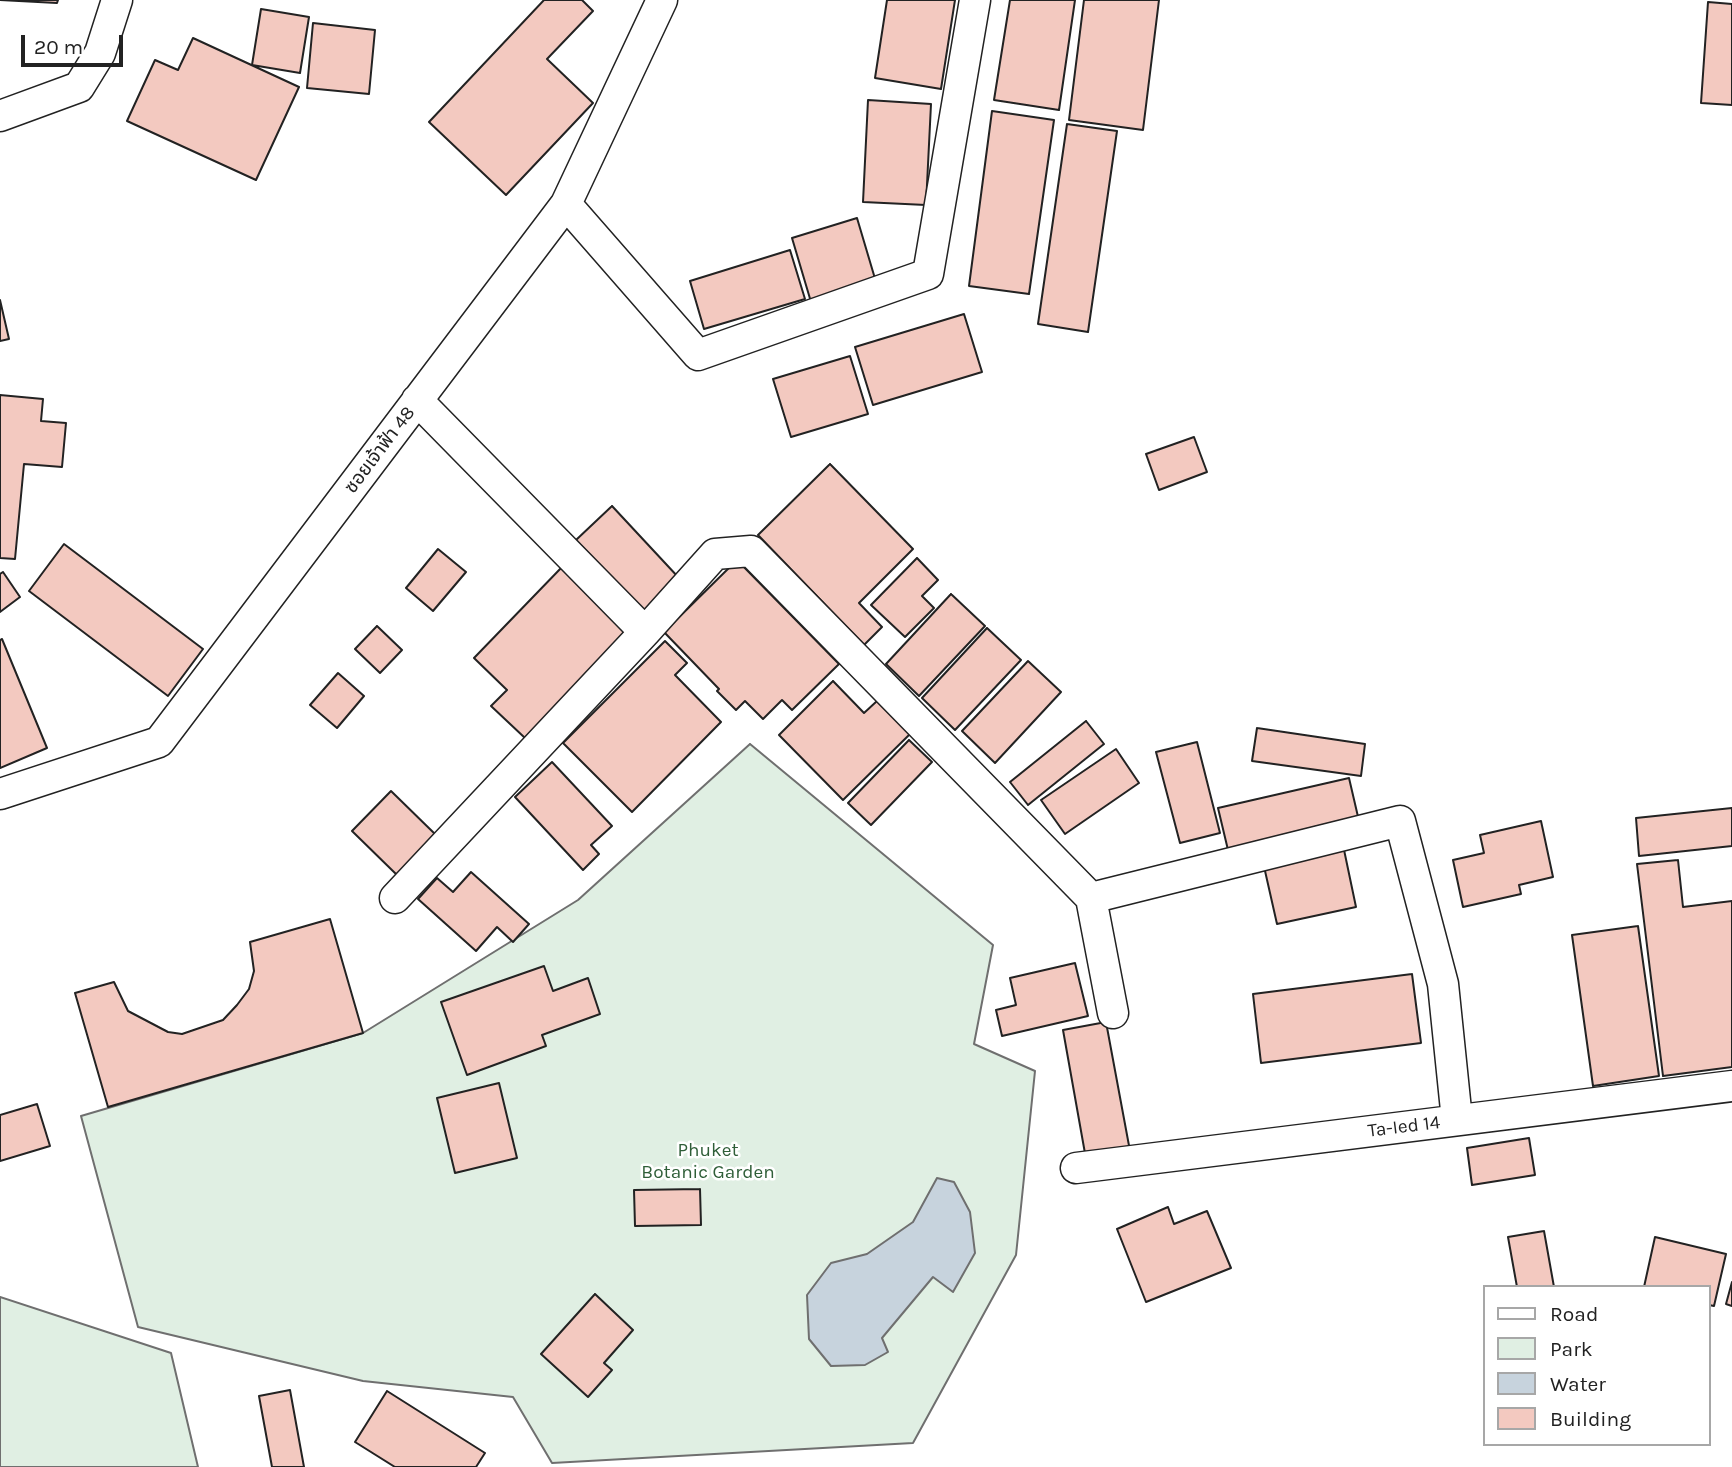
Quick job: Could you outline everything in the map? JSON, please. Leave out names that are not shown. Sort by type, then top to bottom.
[{"type":"street","points":[[0,116],[79,87],[100,54],[117,0]]},
{"type":"street","name":"ซอยเจ้าฟ้า 48","points":[[0,794],[159,742],[566,204],[662,0]]},
{"type":"street","points":[[566,204],[698,355],[928,275],[975,0]]},
{"type":"street","points":[[417,400],[645,632]]},
{"type":"street","points":[[395,898],[715,554],[751,551],[1091,898],[1113,1013]]},
{"type":"street","points":[[1091,898],[1400,821],[1443,984],[1457,1120]]},
{"type":"street","name":"Ta-Ied 14","points":[[1076,1168],[1732,1086]]},
{"type":"green space","name":"Phuket Botanic Garden","points":[[750,744],[993,945],[974,1044],[1035,1071],[1016,1255],[913,1443],[552,1463],[513,1397],[363,1381],[138,1327],[81,1116],[363,1033],[578,900]]},
{"type":"green space","points":[[0,1297],[171,1353],[198,1467],[0,1467]]},
{"type":"water","points":[[937,1178],[954,1182],[970,1212],[975,1253],[953,1292],[933,1277],[882,1338],[888,1352],[865,1365],[831,1366],[809,1339],[807,1295],[831,1263],[867,1254],[913,1222]]},
{"type":"building","points":[[0,0],[58,0],[57,3]]},
{"type":"building","points":[[544,0],[582,0],[593,11],[547,59],[593,103],[506,195],[429,122]]},
{"type":"building","points":[[887,0],[955,0],[941,89],[875,78]]},
{"type":"building","points":[[1010,0],[1075,0],[1059,110],[994,100]]},
{"type":"building","points":[[1084,0],[1159,0],[1143,130],[1069,120]]},
{"type":"building","points":[[1708,2],[1732,4],[1732,105],[1701,103]]},
{"type":"building","points":[[261,9],[309,17],[300,73],[252,65]]},
{"type":"building","points":[[313,23],[375,30],[369,94],[307,88]]},
{"type":"building","points":[[193,38],[299,87],[256,180],[127,121],[155,60],[178,70]]},
{"type":"building","points":[[868,100],[931,104],[926,205],[863,202]]},
{"type":"building","points":[[992,111],[1054,120],[1029,294],[969,286]]},
{"type":"building","points":[[1067,124],[1117,131],[1088,332],[1038,324]]},
{"type":"building","points":[[857,218],[876,282],[811,302],[792,238]]},
{"type":"building","points":[[790,250],[805,299],[704,329],[690,281]]},
{"type":"building","points":[[0,300],[9,339],[0,341]]},
{"type":"building","points":[[964,314],[982,372],[873,405],[855,347]]},
{"type":"building","points":[[850,356],[868,414],[791,437],[773,379]]},
{"type":"building","points":[[0,395],[43,399],[41,421],[66,423],[62,467],[24,464],[15,559],[0,558]]},
{"type":"building","points":[[1194,437],[1207,472],[1159,490],[1146,454]]},
{"type":"building","points":[[830,464],[913,549],[859,603],[882,627],[864,645],[758,535]]},
{"type":"building","points":[[612,506],[679,578],[644,612],[576,540]]},
{"type":"building","points":[[64,544],[203,649],[168,696],[29,591]]},
{"type":"building","points":[[438,549],[466,572],[433,611],[406,588]]},
{"type":"building","points":[[917,558],[938,580],[922,596],[934,608],[905,637],[871,605]]},
{"type":"building","points":[[737,560],[839,664],[792,710],[782,700],[763,719],[745,701],[736,710],[664,632]]},
{"type":"building","points":[[562,567],[628,631],[525,738],[491,706],[507,690],[474,658]]},
{"type":"building","points":[[3,572],[20,597],[0,612],[0,574]]},
{"type":"building","points":[[951,594],[985,626],[919,696],[886,664]]},
{"type":"building","points":[[377,626],[402,650],[380,673],[355,649]]},
{"type":"building","points":[[987,628],[1021,660],[955,730],[922,698]]},
{"type":"building","points":[[2,639],[47,748],[0,768],[0,640]]},
{"type":"building","points":[[665,641],[687,663],[675,675],[721,722],[632,812],[563,743]]},
{"type":"building","points":[[1028,661],[1061,692],[995,763],[962,731]]},
{"type":"building","points":[[338,673],[364,696],[337,728],[310,705]]},
{"type":"building","points":[[833,681],[864,713],[877,701],[910,734],[843,800],[779,735]]},
{"type":"building","points":[[1086,721],[1104,744],[1028,805],[1010,782]]},
{"type":"building","points":[[1257,728],[1365,744],[1361,776],[1252,761]]},
{"type":"building","points":[[909,740],[932,762],[871,825],[848,803]]},
{"type":"building","points":[[1197,742],[1220,833],[1180,843],[1156,752]]},
{"type":"building","points":[[1116,749],[1139,783],[1065,834],[1041,800]]},
{"type":"building","points":[[552,762],[612,826],[591,845],[599,854],[583,870],[515,797]]},
{"type":"building","points":[[1349,778],[1359,821],[1228,850],[1218,808]]},
{"type":"building","points":[[391,791],[436,835],[397,875],[352,831]]},
{"type":"building","points":[[1732,808],[1732,846],[1639,856],[1636,818]]},
{"type":"building","points":[[1541,821],[1553,877],[1519,885],[1521,894],[1463,907],[1453,860],[1484,853],[1480,835]]},
{"type":"building","points":[[1343,845],[1356,907],[1277,924],[1263,862]]},
{"type":"building","points":[[1678,860],[1683,907],[1732,901],[1732,1067],[1663,1076],[1637,864]]},
{"type":"building","points":[[471,872],[529,924],[513,942],[497,927],[476,951],[418,899],[437,878],[453,892]]},
{"type":"building","points":[[330,919],[363,1033],[108,1107],[75,993],[114,982],[128,1011],[168,1032],[182,1034],[223,1020],[249,989],[254,971],[250,942]]},
{"type":"building","points":[[1638,926],[1659,1076],[1593,1086],[1572,935]]},
{"type":"building","points":[[1075,963],[1088,1016],[1002,1036],[996,1010],[1016,1005],[1010,978]]},
{"type":"building","points":[[544,966],[553,991],[588,978],[600,1014],[542,1035],[546,1046],[467,1075],[441,1002]]},
{"type":"building","points":[[1412,974],[1421,1043],[1261,1063],[1253,994]]},
{"type":"building","points":[[1106,1022],[1130,1151],[1086,1159],[1063,1030]]},
{"type":"building","points":[[499,1083],[517,1158],[455,1173],[437,1098]]},
{"type":"building","points":[[37,1104],[50,1146],[0,1161],[0,1115]]},
{"type":"building","points":[[1529,1138],[1535,1175],[1472,1185],[1467,1148]]},
{"type":"building","points":[[700,1189],[701,1225],[635,1226],[634,1190]]},
{"type":"building","points":[[1168,1207],[1174,1224],[1207,1211],[1231,1268],[1146,1302],[1117,1229]]},
{"type":"building","points":[[1544,1231],[1554,1285],[1517,1285],[1508,1237]]},
{"type":"building","points":[[1655,1237],[1726,1254],[1714,1306],[1711,1305],[1711,1285],[1644,1285]]},
{"type":"building","points":[[1732,1282],[1732,1306],[1726,1304]]},
{"type":"building","points":[[595,1294],[633,1330],[604,1363],[612,1370],[588,1397],[541,1354]]},
{"type":"building","points":[[290,1390],[304,1467],[272,1467],[259,1396]]},
{"type":"building","points":[[387,1391],[485,1453],[476,1467],[395,1467],[355,1442]]}]
